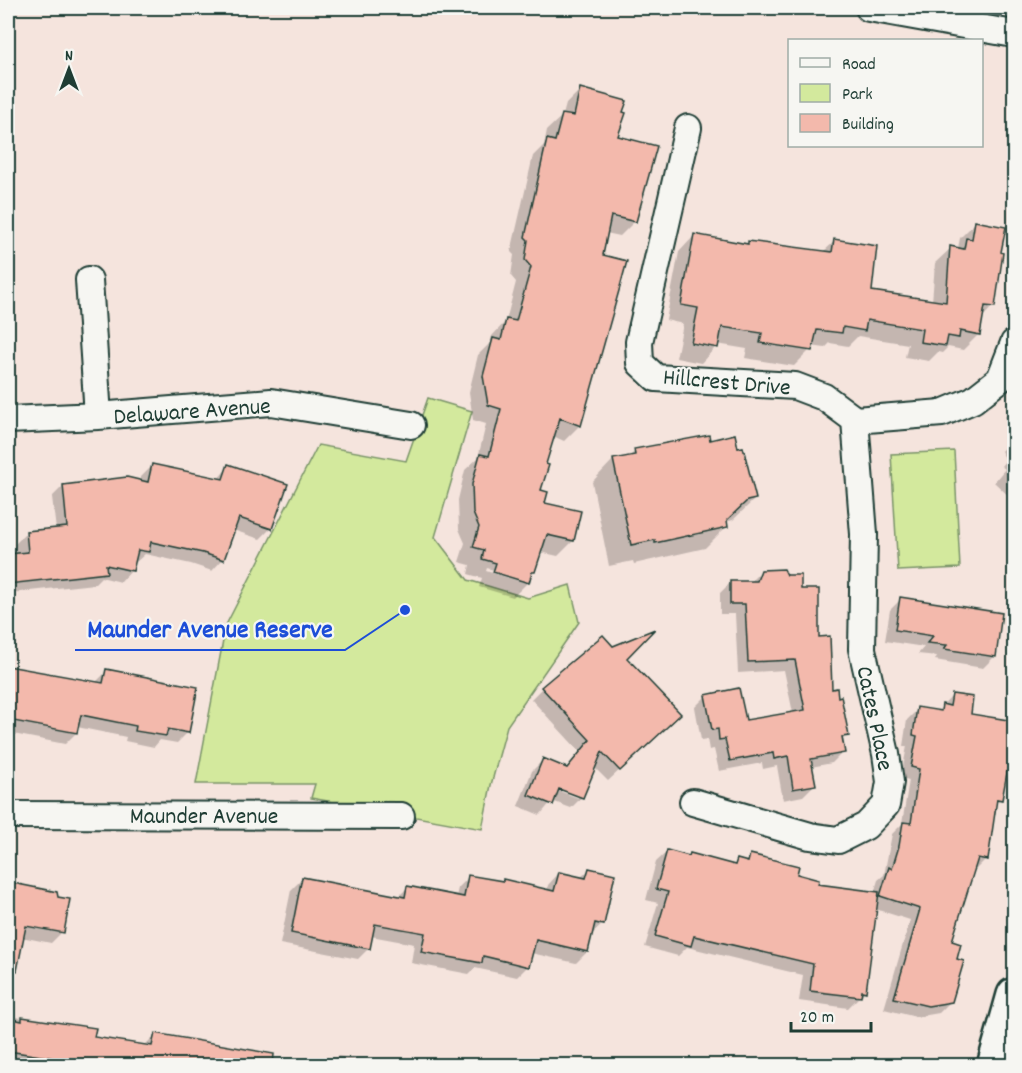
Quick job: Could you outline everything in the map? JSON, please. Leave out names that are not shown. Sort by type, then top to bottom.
[{"type":"highway","points":[[994,1065],[1014,995]]},
{"type":"street","points":[[869,8],[1014,34]]},
{"type":"street","name":"Hillcrest Drive","points":[[688,128],[639,342],[640,363],[656,378],[795,386],[824,397],[855,420]]},
{"type":"street","points":[[88,280],[98,416]]},
{"type":"street","points":[[855,420],[942,413],[973,400],[1000,379],[1014,343]]},
{"type":"street","name":"Delaware Avenue","points":[[8,420],[98,416],[271,402],[411,425]]},
{"type":"street","name":"Cates Place","points":[[693,802],[810,836],[838,840],[866,826],[885,805],[890,782],[862,649],[864,534],[855,420]]},
{"type":"street","name":"Maunder Avenue","points":[[8,815],[401,816]]},
{"type":"green space","points":[[428,398],[472,411],[435,537],[468,580],[528,598],[570,585],[579,622],[507,726],[482,829],[311,798],[315,784],[196,784],[226,625],[318,445],[406,461]]},
{"type":"green space","points":[[954,451],[960,568],[898,571],[891,454]]},
{"type":"building","points":[[580,88],[627,101],[623,112],[626,113],[618,136],[657,146],[636,222],[611,216],[603,255],[627,261],[581,426],[560,418],[546,464],[549,465],[541,490],[548,492],[545,503],[581,511],[574,541],[547,535],[529,583],[493,572],[496,563],[482,559],[484,550],[473,547],[479,527],[473,513],[472,484],[480,454],[489,456],[501,409],[488,405],[483,376],[493,338],[501,340],[506,319],[516,321],[531,267],[525,260],[528,240],[525,237],[547,139],[555,141],[562,114],[574,116]]},
{"type":"building","points":[[975,221],[1006,227],[995,307],[985,306],[980,335],[960,331],[959,338],[948,336],[946,346],[920,342],[922,329],[867,320],[865,331],[843,327],[842,333],[817,330],[812,351],[760,343],[762,333],[722,327],[718,348],[691,343],[698,308],[681,305],[694,234],[748,244],[748,241],[832,252],[834,239],[877,246],[872,291],[946,302],[950,246],[964,249],[966,238],[972,239]]},
{"type":"building","points":[[735,434],[738,448],[743,447],[756,499],[747,501],[727,520],[728,527],[655,543],[655,540],[631,545],[613,459],[635,455],[634,449],[709,435],[710,440]]},
{"type":"building","points":[[152,464],[223,479],[228,464],[288,484],[272,529],[239,518],[224,560],[151,542],[149,552],[138,550],[133,571],[106,565],[107,573],[8,584],[8,554],[28,552],[26,531],[67,527],[63,485],[127,477],[148,482]]},
{"type":"building","points":[[784,569],[787,575],[801,575],[801,589],[819,589],[819,637],[830,636],[832,689],[837,688],[838,697],[841,696],[849,736],[842,737],[845,753],[811,759],[816,785],[793,789],[788,756],[774,759],[773,753],[730,761],[725,739],[719,740],[718,729],[712,730],[705,695],[739,688],[746,720],[805,710],[795,660],[748,662],[745,604],[730,604],[730,581],[757,581],[761,570]]},
{"type":"building","points":[[900,597],[1002,613],[996,657],[944,649],[947,645],[927,643],[933,636],[895,630]]},
{"type":"building","points":[[655,629],[627,658],[681,714],[620,771],[602,752],[583,798],[559,789],[553,805],[528,795],[543,758],[567,768],[590,740],[541,687],[603,635],[613,646]]},
{"type":"building","points":[[8,666],[103,683],[106,669],[198,687],[189,733],[168,729],[166,736],[135,731],[136,726],[81,715],[77,733],[8,720]]},
{"type":"building","points":[[952,694],[973,697],[971,714],[1014,721],[1014,751],[1011,751],[1002,800],[997,799],[988,860],[978,858],[952,941],[961,944],[957,959],[964,961],[952,1002],[928,1006],[894,998],[920,909],[880,896],[889,867],[892,869],[903,822],[911,823],[919,769],[911,767],[917,736],[913,735],[917,707],[941,711],[942,704],[950,706]]},
{"type":"building","points":[[667,850],[689,856],[690,853],[735,865],[737,859],[748,862],[750,854],[799,866],[797,874],[819,880],[818,884],[879,892],[866,992],[862,991],[861,997],[810,991],[813,964],[694,936],[691,946],[655,936],[668,892],[656,889]]},
{"type":"building","points":[[589,868],[615,874],[604,925],[595,923],[588,952],[536,940],[529,967],[483,956],[482,963],[421,952],[425,933],[375,924],[370,949],[291,933],[302,877],[405,897],[407,886],[464,897],[468,875],[503,881],[503,879],[554,891],[559,872],[586,878]]},
{"type":"building","points":[[8,882],[57,892],[58,897],[70,899],[64,933],[26,926],[17,971],[8,970]]},
{"type":"building","points":[[22,1017],[96,1028],[94,1037],[152,1046],[155,1033],[274,1054],[273,1065],[79,1065],[81,1062],[8,1051],[8,1018],[22,1021]]},
{"type":"place","name":"Maunder Avenue Reserve","points":[[405,610]]}]
